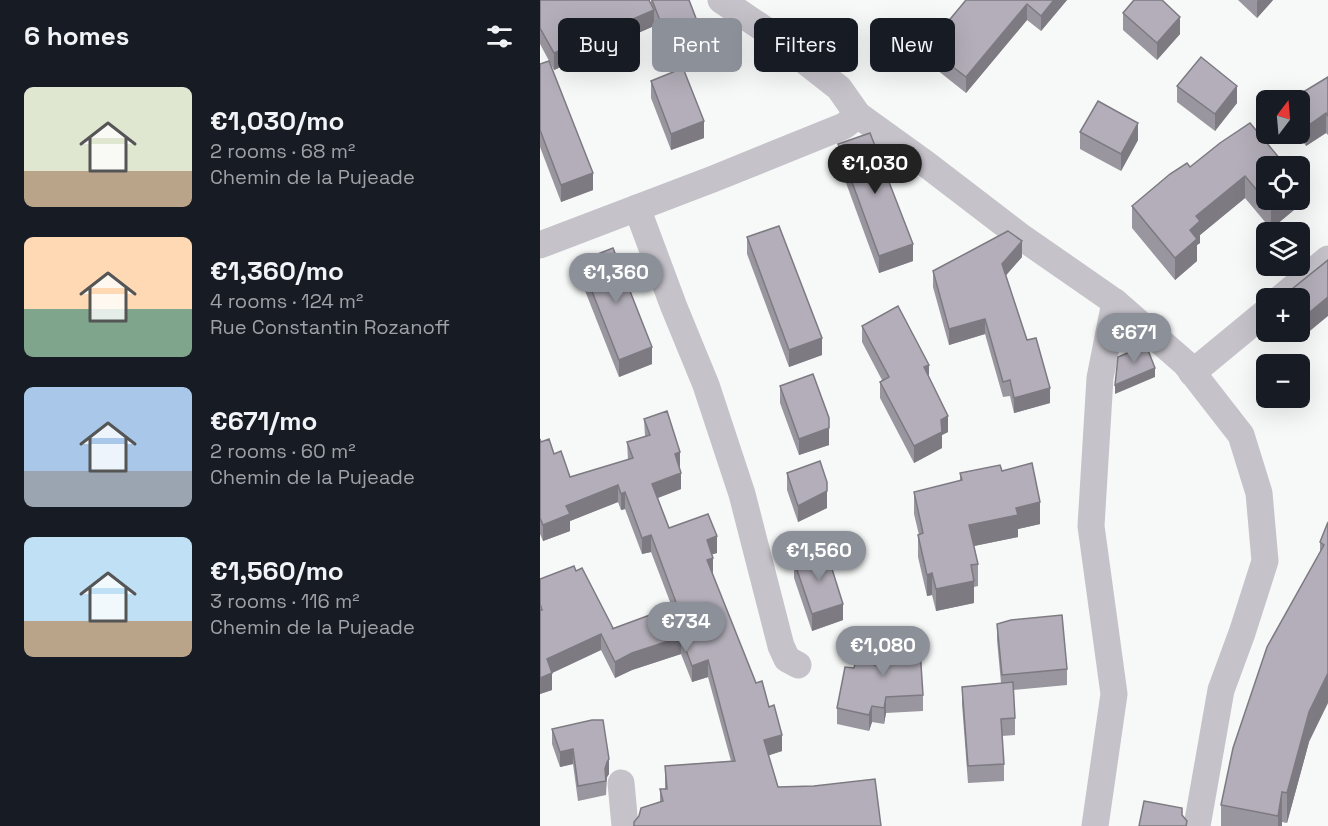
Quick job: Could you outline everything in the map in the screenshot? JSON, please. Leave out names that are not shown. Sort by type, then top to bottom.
[{"type":"street","points":[[721,0],[764,29],[839,88],[858,115],[1020,236],[1115,302],[1185,363],[1240,435],[1259,493],[1265,561],[1221,690],[1197,826]]},
{"type":"street","points":[[540,245],[844,126],[858,115]]},
{"type":"street","points":[[637,208],[705,385],[742,494],[781,646],[787,659],[798,665]]},
{"type":"street","points":[[1293,288],[1328,259]]},
{"type":"street","points":[[1095,826],[1114,694],[1091,526],[1100,378],[1115,302]]},
{"type":"street","points":[[1192,372],[1256,320]]},
{"type":"street","points":[[621,783],[625,826]]},
{"type":"building","points":[[540,0],[649,0],[654,10],[635,18],[558,18],[558,51],[554,53],[540,28]]},
{"type":"building","points":[[652,0],[689,0],[696,18],[659,18]]},
{"type":"building","points":[[966,0],[1054,0],[1041,16],[1027,4],[966,77],[955,69],[955,18],[951,18]]},
{"type":"building","points":[[1134,0],[1162,0],[1180,17],[1157,43],[1123,13]]},
{"type":"building","points":[[1201,57],[1237,86],[1215,114],[1177,86]]},
{"type":"building","points":[[549,61],[593,173],[561,185],[540,130],[540,64]]},
{"type":"building","points":[[673,72],[685,72],[704,121],[671,134],[651,81]]},
{"type":"building","points":[[1328,77],[1328,116],[1326,113],[1310,124],[1310,90],[1307,90]]},
{"type":"building","points":[[1098,101],[1138,123],[1121,154],[1080,132]]},
{"type":"building","points":[[1250,123],[1256,130],[1256,144],[1268,144],[1278,156],[1256,156],[1256,189],[1245,176],[1196,216],[1200,221],[1190,230],[1197,239],[1175,258],[1132,206],[1170,174],[1187,163],[1190,167]]},
{"type":"building","points":[[870,133],[913,244],[879,256],[838,144]]},
{"type":"building","points":[[779,226],[822,338],[789,350],[747,237]]},
{"type":"building","points":[[1008,231],[1022,241],[1002,264],[1027,340],[1036,338],[1050,388],[1014,398],[1010,380],[1003,382],[985,319],[949,329],[933,271]]},
{"type":"building","points":[[613,248],[652,347],[619,360],[580,261]]},
{"type":"building","points":[[1328,260],[1328,297],[1310,312],[1310,288],[1293,288]]},
{"type":"building","points":[[898,306],[929,365],[924,367],[948,416],[941,420],[942,432],[914,446],[880,382],[889,377],[862,326]]},
{"type":"building","points":[[1146,345],[1155,368],[1115,385],[1118,357]]},
{"type":"building","points":[[813,374],[829,418],[829,428],[799,439],[780,386]]},
{"type":"building","points":[[667,411],[680,452],[675,454],[681,473],[652,484],[669,528],[708,514],[717,536],[707,540],[713,558],[707,560],[756,683],[762,681],[769,707],[774,705],[782,735],[764,740],[778,787],[814,786],[875,779],[881,826],[634,826],[641,808],[663,801],[660,789],[667,789],[665,766],[735,761],[708,660],[692,666],[681,637],[632,653],[615,662],[601,634],[547,659],[552,673],[540,678],[540,610],[542,610],[540,579],[574,566],[576,571],[582,568],[612,629],[677,605],[651,535],[642,538],[625,492],[621,494],[618,485],[566,506],[570,514],[543,525],[540,518],[540,439],[541,442],[549,439],[554,454],[561,451],[570,477],[633,458],[627,442],[650,435],[644,419]]},
{"type":"building","points":[[820,461],[827,482],[827,491],[798,506],[787,473]]},
{"type":"building","points":[[1032,463],[1040,502],[1016,508],[1018,515],[969,525],[978,564],[971,565],[974,581],[936,589],[932,573],[927,575],[918,535],[923,533],[914,492],[962,480],[960,473],[1000,465],[1002,471]]},
{"type":"building","points":[[1328,522],[1328,673],[1309,712],[1287,793],[1282,792],[1278,816],[1221,805],[1233,748],[1267,647],[1324,545],[1320,542]]},
{"type":"building","points":[[826,550],[843,604],[812,614],[794,561]]},
{"type":"building","points":[[1062,615],[1067,669],[1002,675],[997,624],[1011,620]]},
{"type":"building","points":[[919,634],[923,695],[886,697],[884,708],[872,706],[869,715],[837,708],[845,667],[854,668],[856,660],[884,667],[882,643]]},
{"type":"building","points":[[1013,682],[1015,718],[1001,719],[1004,764],[968,766],[962,687]]},
{"type":"building","points":[[592,720],[603,720],[609,759],[605,769],[606,781],[578,786],[573,749],[560,752],[552,729]]},
{"type":"building","points":[[1144,801],[1182,808],[1182,815],[1187,821],[1186,826],[1139,826]]}]
